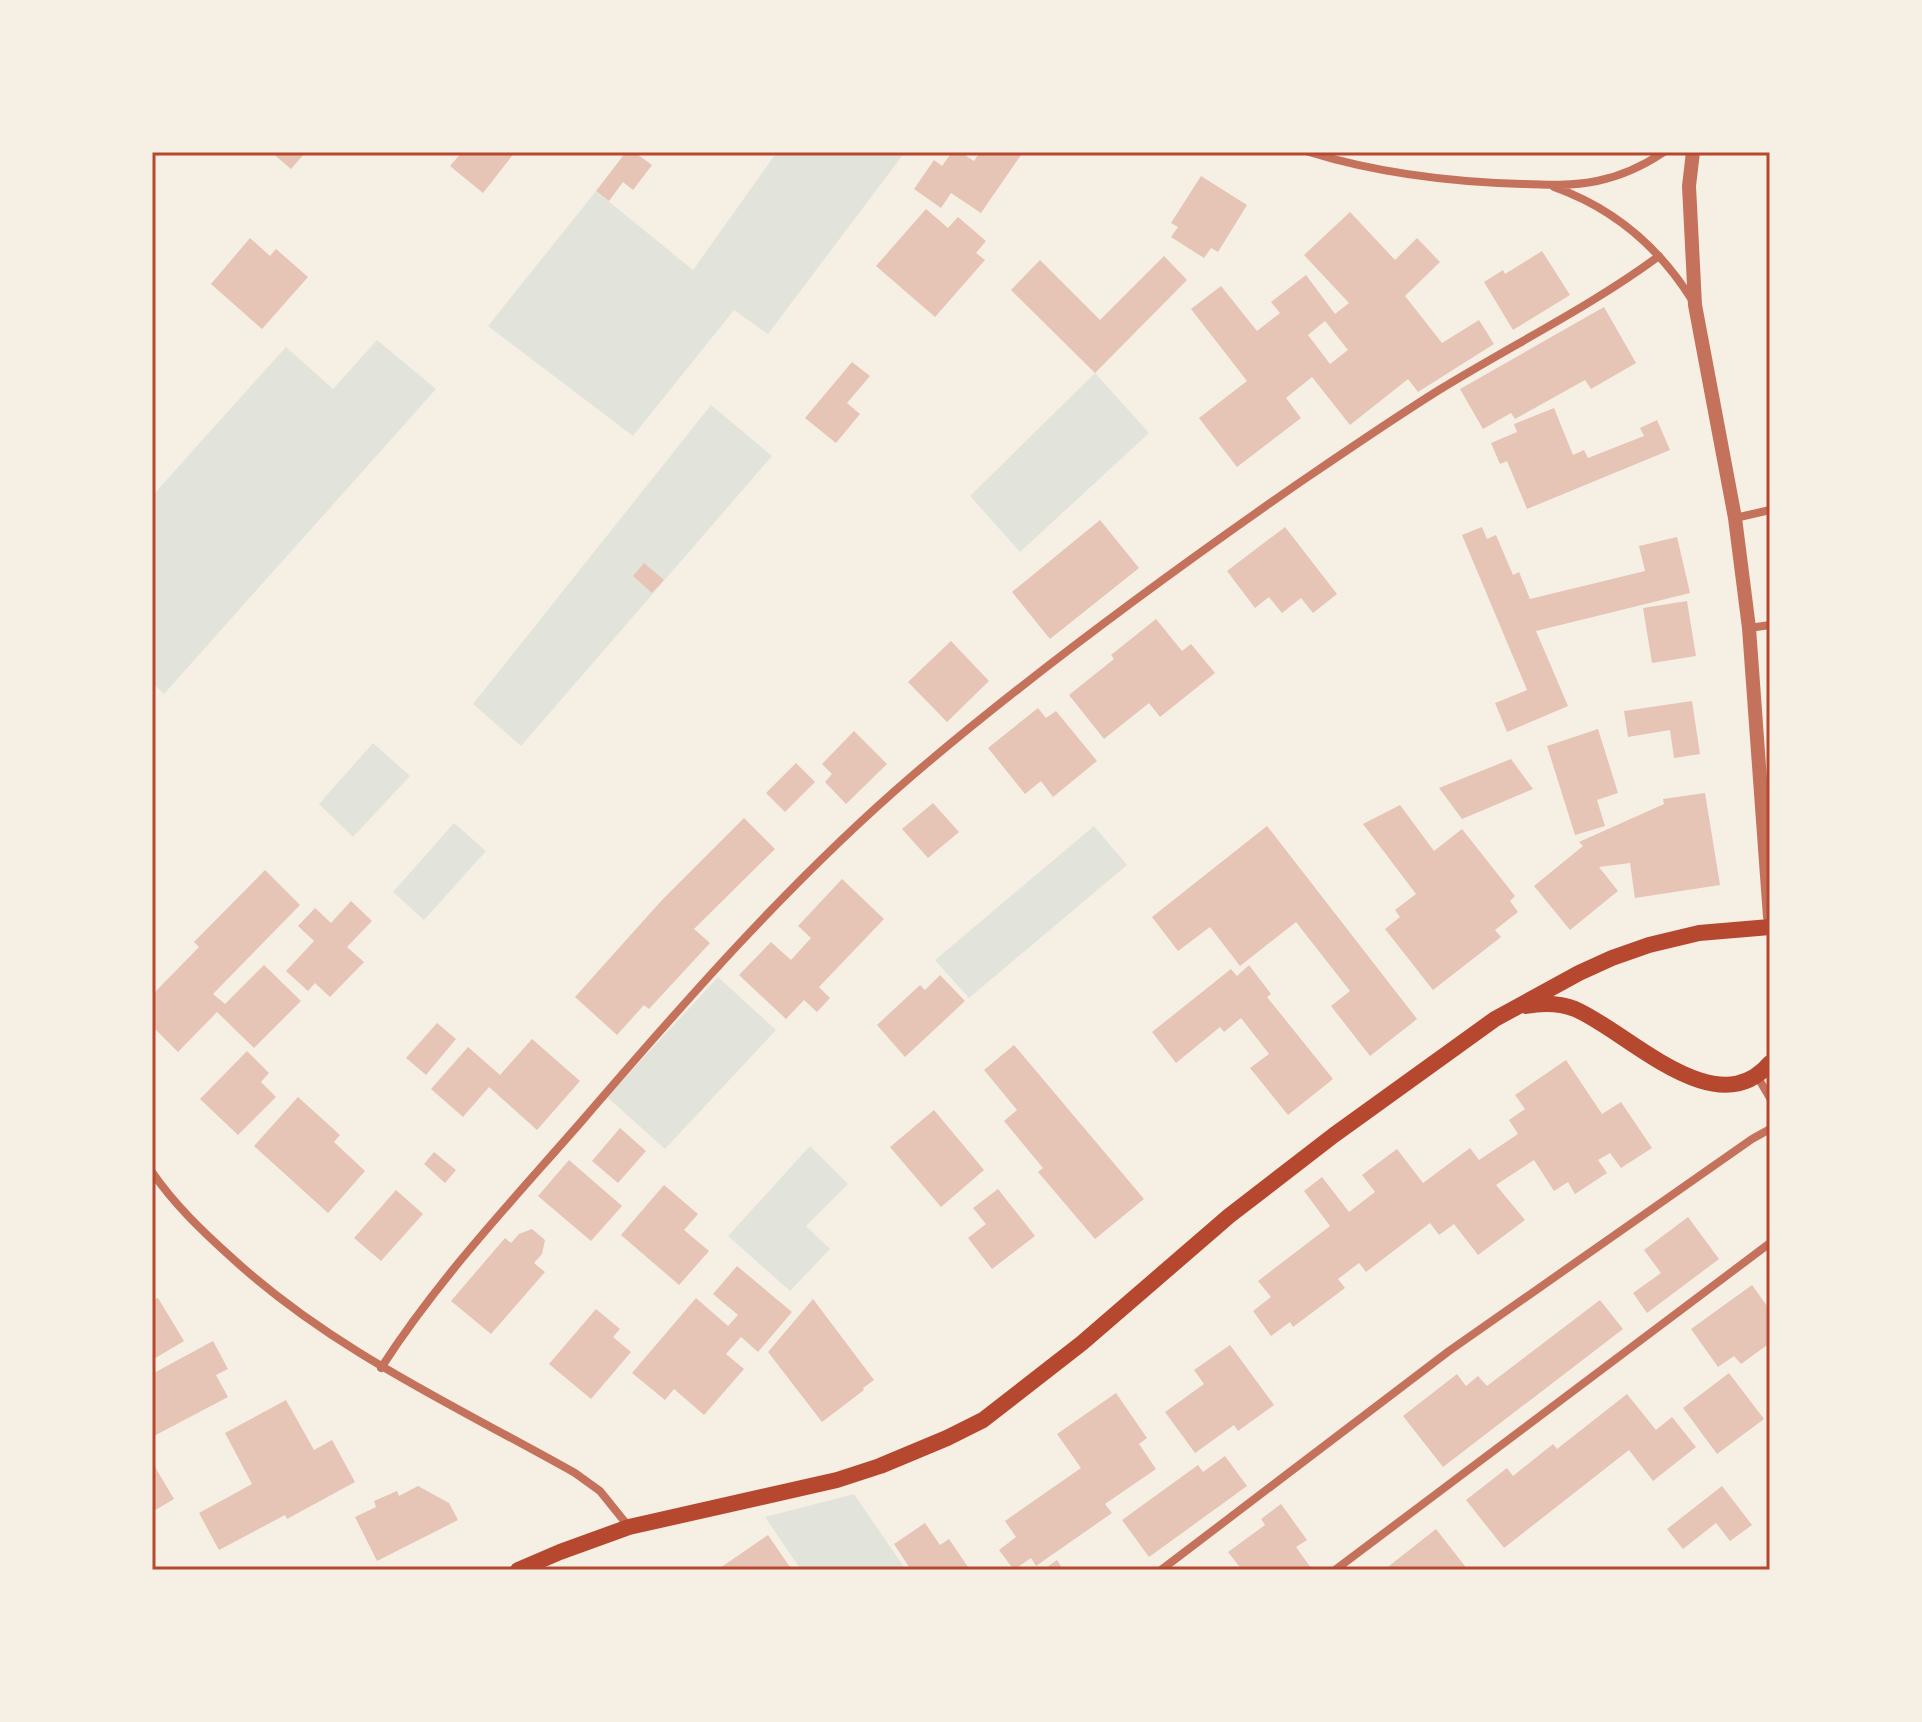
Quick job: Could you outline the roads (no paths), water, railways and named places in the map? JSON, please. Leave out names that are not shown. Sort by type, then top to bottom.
[{"type":"main road","points":[[518,1570],[629,1527],[837,1480],[880,1466],[983,1420],[1082,1343],[1240,1207],[1495,1019],[1601,963],[1649,945],[1699,933],[1770,927]]},
{"type":"main road","points":[[1520,1006],[1541,1003],[1573,1009],[1671,1069],[1694,1078],[1732,1084],[1746,1082],[1770,1063]]},
{"type":"street","points":[[1309,152],[1416,176],[1549,185],[1594,182],[1624,174],[1664,152]]},
{"type":"street","points":[[1693,152],[1689,186],[1695,305],[1735,518],[1749,628],[1770,917]]},
{"type":"street","points":[[1549,185],[1585,198],[1618,219],[1659,256],[1676,275],[1695,305]]},
{"type":"street","points":[[381,1368],[412,1320],[481,1234],[683,1003],[819,863],[912,776],[1149,588],[1437,391],[1615,287],[1659,256]]},
{"type":"street","points":[[1735,518],[1770,510]]},
{"type":"street","points":[[1749,628],[1770,625]]},
{"type":"street","points":[[1757,1076],[1770,1098]]},
{"type":"street","points":[[1161,1570],[1536,1288],[1770,1129]]},
{"type":"street","points":[[152,1172],[196,1226],[257,1281],[306,1319],[381,1368],[575,1473],[600,1491],[629,1527]]},
{"type":"street","points":[[1335,1570],[1770,1243]]}]
